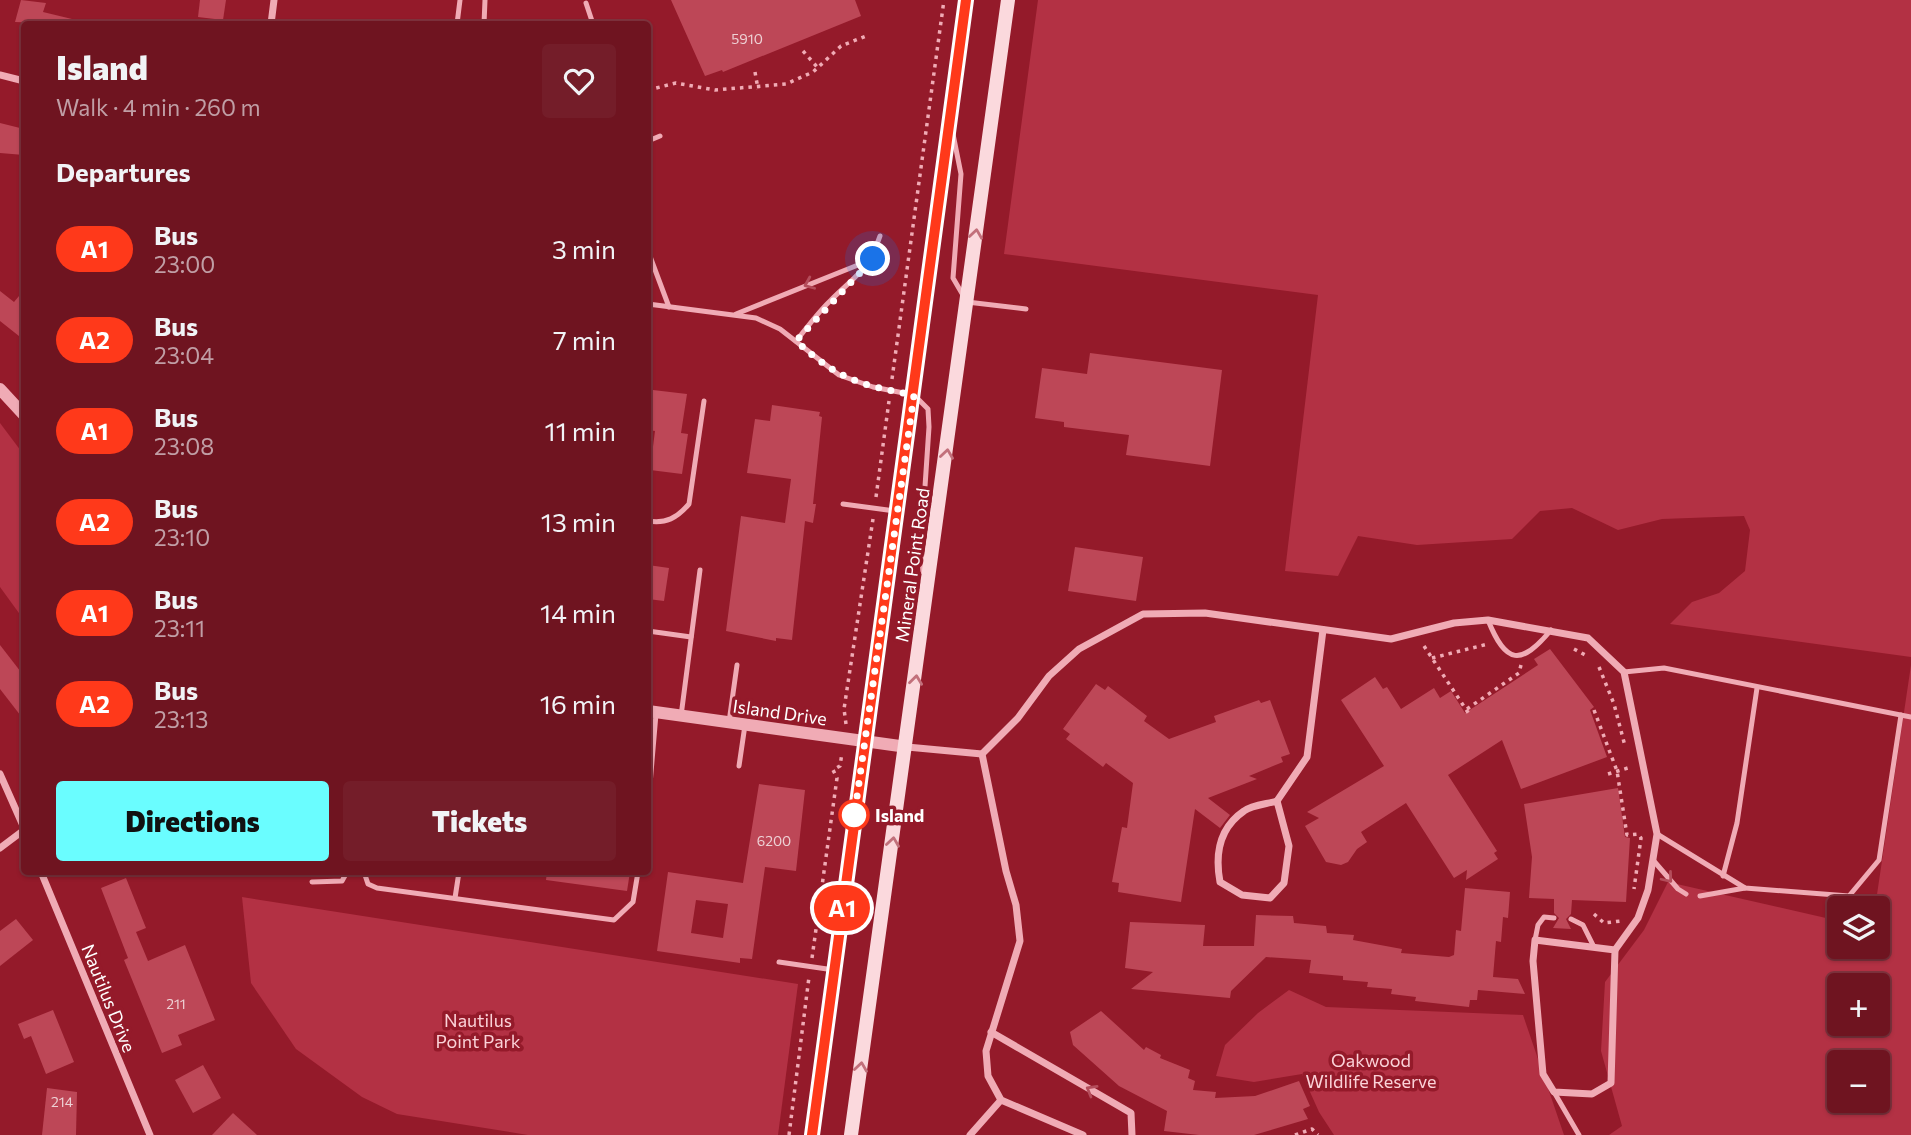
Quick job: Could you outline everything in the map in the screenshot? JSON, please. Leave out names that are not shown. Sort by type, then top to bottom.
[{"type":"main road","name":"Mineral Point Road","points":[[812,1135],[966,0]]},
{"type":"main road","name":"Mineral Point Road","points":[[851,1135],[907,747],[1008,0]]},
{"type":"street","points":[[271,21],[274,0]]},
{"type":"street","points":[[0,75],[21,80]]},
{"type":"street","points":[[0,389],[21,412]]},
{"type":"street","points":[[982,754],[1018,718],[1049,676],[1079,649],[1143,614],[1205,613],[1391,639],[1454,623],[1488,620],[1588,638],[1624,672],[1657,834],[1648,890],[1638,918],[1615,950],[1611,1083],[1591,1094],[1554,1092],[1543,1074],[1533,961],[1535,940],[1615,950]]},
{"type":"street","points":[[1277,801],[1289,846],[1284,883],[1270,898],[1242,895],[1220,882],[1216,860],[1221,837],[1244,810],[1277,801],[1307,757],[1323,630]]},
{"type":"street","name":"Island Drive","points":[[652,712],[907,747]]},
{"type":"street","points":[[907,747],[982,754]]},
{"type":"street","points":[[982,754],[1006,871],[1016,905],[1020,941],[1012,977],[986,1051],[988,1076],[1000,1100],[1083,1135]]},
{"type":"street","points":[[0,774],[21,822]]},
{"type":"street","points":[[0,848],[21,831]]},
{"type":"street","name":"Nautilus Drive","points":[[42,875],[150,1135]]},
{"type":"street","points":[[991,1032],[1131,1113],[1132,1135]]},
{"type":"street","points":[[970,1135],[1000,1100]]},
{"type":"lane","points":[[457,21],[460,0]]},
{"type":"lane","points":[[484,21],[485,0]]},
{"type":"lane","points":[[586,3],[592,21]]},
{"type":"lane","points":[[950,120],[961,174],[953,278],[967,302],[1026,309]]},
{"type":"lane","points":[[651,140],[660,136]]},
{"type":"lane","points":[[796,341],[873,259],[880,236]]},
{"type":"lane","points":[[651,259],[669,307]]},
{"type":"lane","points":[[732,316],[873,259]]},
{"type":"lane","points":[[651,304],[756,318],[796,341],[839,375],[873,387],[914,395],[928,409],[921,547],[926,603]]},
{"type":"lane","points":[[651,521],[661,523],[678,516],[689,504],[704,401]]},
{"type":"lane","points":[[843,504],[897,511]]},
{"type":"lane","points":[[681,716],[699,569]]},
{"type":"lane","points":[[1488,620],[1496,640],[1506,651],[1515,655],[1524,656],[1533,652],[1551,630]]},
{"type":"lane","points":[[651,631],[691,637]]},
{"type":"lane","points":[[729,722],[737,665]]},
{"type":"lane","points":[[1624,672],[1664,668],[1911,717]]},
{"type":"lane","points":[[1723,876],[1737,823],[1757,688]]},
{"type":"lane","points":[[651,736],[652,712]]},
{"type":"lane","points":[[1700,896],[1745,888],[1849,896],[1879,860],[1901,715]]},
{"type":"lane","points":[[739,766],[745,725]]},
{"type":"lane","points":[[1657,834],[1745,888]]},
{"type":"lane","points":[[1653,860],[1678,890],[1686,894]]},
{"type":"lane","points":[[312,882],[342,881],[345,875]]},
{"type":"lane","points":[[365,875],[368,884],[377,888],[614,920],[633,902],[638,875]]},
{"type":"lane","points":[[455,898],[459,875]]},
{"type":"lane","points":[[1535,940],[1538,925],[1544,917],[1554,918]]},
{"type":"lane","points":[[1571,919],[1583,925],[1594,947]]},
{"type":"lane","points":[[779,962],[834,970]]},
{"type":"lane","points":[[1554,1092],[1578,1135]]},
{"type":"path","points":[[892,372],[944,0]]},
{"type":"path","points":[[651,89],[676,83],[715,90],[758,89],[796,82],[818,68],[841,46],[866,36]]},
{"type":"path","points":[[803,51],[818,68]]},
{"type":"path","points":[[755,72],[758,89]]},
{"type":"path","points":[[844,709],[887,412]]},
{"type":"path","points":[[1432,658],[1488,644],[1492,648]]},
{"type":"path","points":[[1566,645],[1594,659],[1601,670],[1626,749]]},
{"type":"path","points":[[1424,646],[1468,712],[1519,673],[1521,662]]},
{"type":"path","points":[[1515,662],[1527,662]]},
{"type":"path","points":[[1594,710],[1617,771],[1627,835],[1638,834],[1642,838],[1633,892]]},
{"type":"path","points":[[1608,774],[1632,768],[1629,758]]},
{"type":"path","points":[[789,1135],[837,778],[833,770],[840,766]]},
{"type":"path","points":[[1594,914],[1604,923],[1618,923],[1625,919]]},
{"type":"path","points":[[1295,1135],[1312,1129],[1318,1135]]},
{"type":"green space","points":[[1038,0],[1911,0],[1911,657],[1670,624],[1692,602],[1719,593],[1745,571],[1750,530],[1744,516],[1662,519],[1618,530],[1572,508],[1540,511],[1512,539],[1417,545],[1358,536],[1338,576],[1285,571],[1318,295],[1004,254]]},
{"type":"green space","points":[[0,423],[21,451],[21,616],[0,587]]},
{"type":"green space","points":[[1911,665],[1911,1135],[1609,1135],[1622,1126],[1601,1051],[1605,982],[1644,930],[1668,882],[1827,918],[1827,959],[1890,959],[1890,896],[1877,896]]},
{"type":"green space","name":"Nautilus Point Park","points":[[242,897],[798,984],[778,1135],[528,1135],[397,1114],[362,1097],[296,1049],[251,983]]},
{"type":"green space","name":"Oakwood Wildlife Reserve","points":[[1289,990],[1326,1007],[1523,1015],[1564,1135],[1334,1135],[1319,1112],[1302,1074],[1254,1082],[1216,1076],[1225,1045],[1258,1013]]},
{"type":"building","points":[[21,0],[46,3],[43,12],[72,19],[72,21],[15,22]]},
{"type":"building","points":[[200,0],[226,0],[223,20],[198,17]]},
{"type":"building","points":[[671,0],[855,0],[861,16],[723,72],[722,70],[705,76]]},
{"type":"building","points":[[0,123],[21,128],[21,155],[0,153]]},
{"type":"building","points":[[0,291],[14,302],[21,294],[21,338],[0,321]]},
{"type":"building","points":[[1090,353],[1222,370],[1210,466],[1126,455],[1129,435],[1064,427],[1064,422],[1035,418],[1042,368],[1087,374]]},
{"type":"building","points":[[653,390],[687,394],[681,433],[688,434],[682,474],[651,470],[655,431],[651,430]]},
{"type":"building","points":[[772,405],[820,412],[819,416],[822,417],[813,504],[816,504],[813,523],[805,521],[792,640],[776,638],[776,641],[726,631],[741,516],[785,523],[791,479],[747,473],[755,419],[770,421]]},
{"type":"building","points":[[1075,547],[1143,557],[1136,601],[1068,591]]},
{"type":"building","points":[[651,565],[669,568],[664,601],[651,599]]},
{"type":"building","points":[[0,645],[21,672],[21,716],[0,689]]},
{"type":"building","points":[[1550,649],[1594,707],[1590,710],[1607,757],[1521,789],[1502,740],[1448,775],[1497,851],[1494,853],[1498,859],[1466,880],[1467,870],[1454,878],[1406,803],[1361,832],[1367,842],[1357,849],[1348,862],[1341,865],[1326,862],[1305,826],[1319,818],[1307,812],[1384,766],[1341,700],[1375,677],[1383,689],[1387,687],[1401,709],[1434,688],[1440,698],[1451,691],[1465,713],[1538,665],[1534,659]]},
{"type":"building","points":[[1096,684],[1105,690],[1108,686],[1147,716],[1144,721],[1169,739],[1216,722],[1214,716],[1259,700],[1261,703],[1270,700],[1290,754],[1281,757],[1283,762],[1249,776],[1257,779],[1208,798],[1230,815],[1220,828],[1195,809],[1181,902],[1118,892],[1119,883],[1112,882],[1122,827],[1127,828],[1133,783],[1106,763],[1103,767],[1066,739],[1070,734],[1063,729]]},
{"type":"building","points":[[759,784],[805,790],[796,871],[765,867],[752,959],[740,958],[740,963],[657,951],[668,872],[743,883]],"holes":[[[696,900],[728,904],[723,938],[691,933]]]},
{"type":"building","points":[[1618,788],[1625,837],[1630,838],[1626,902],[1572,900],[1571,914],[1566,919],[1571,929],[1553,928],[1559,918],[1554,913],[1554,899],[1529,898],[1532,857],[1524,804]]},
{"type":"building","points":[[547,875],[630,875],[627,891],[546,880]]},
{"type":"building","points":[[126,878],[146,928],[136,932],[148,961],[185,945],[215,1020],[178,1035],[182,1045],[162,1053],[124,960],[128,958],[101,888]]},
{"type":"building","points":[[1465,888],[1510,892],[1508,918],[1503,917],[1501,942],[1496,941],[1493,977],[1518,979],[1525,994],[1478,990],[1477,1000],[1470,1000],[1469,1007],[1415,1001],[1416,997],[1391,994],[1392,989],[1367,987],[1368,982],[1343,980],[1343,976],[1309,973],[1311,960],[1266,957],[1231,991],[1230,998],[1131,989],[1153,972],[1125,968],[1130,922],[1205,925],[1203,946],[1254,946],[1256,915],[1293,916],[1294,923],[1326,926],[1327,933],[1354,935],[1353,940],[1402,949],[1401,953],[1449,957],[1454,955],[1456,930],[1461,931]]},
{"type":"building","points":[[16,919],[33,940],[0,966],[0,931]]},
{"type":"building","points":[[53,1010],[74,1062],[46,1074],[31,1036],[24,1039],[18,1024]]},
{"type":"building","points":[[1101,1011],[1144,1050],[1146,1047],[1161,1055],[1160,1058],[1190,1070],[1188,1078],[1195,1081],[1193,1090],[1216,1092],[1215,1098],[1255,1096],[1299,1081],[1310,1106],[1303,1109],[1308,1119],[1254,1135],[1199,1135],[1164,1131],[1167,1111],[1119,1086],[1073,1045],[1070,1032]]},
{"type":"building","points":[[203,1065],[221,1098],[193,1113],[175,1080]]},
{"type":"building","points":[[47,1088],[77,1092],[76,1135],[42,1135]]},
{"type":"building","points":[[233,1113],[257,1135],[212,1135]]},
{"type":"bus line","name":"A1","points":[[812,1135],[966,0]]},
{"type":"place","name":"Island","points":[[854,815]]},
{"type":"route","points":[[854,815],[854,818],[914,395],[873,387],[839,375],[823,366],[796,341],[831,300],[861,275],[873,259]]}]
